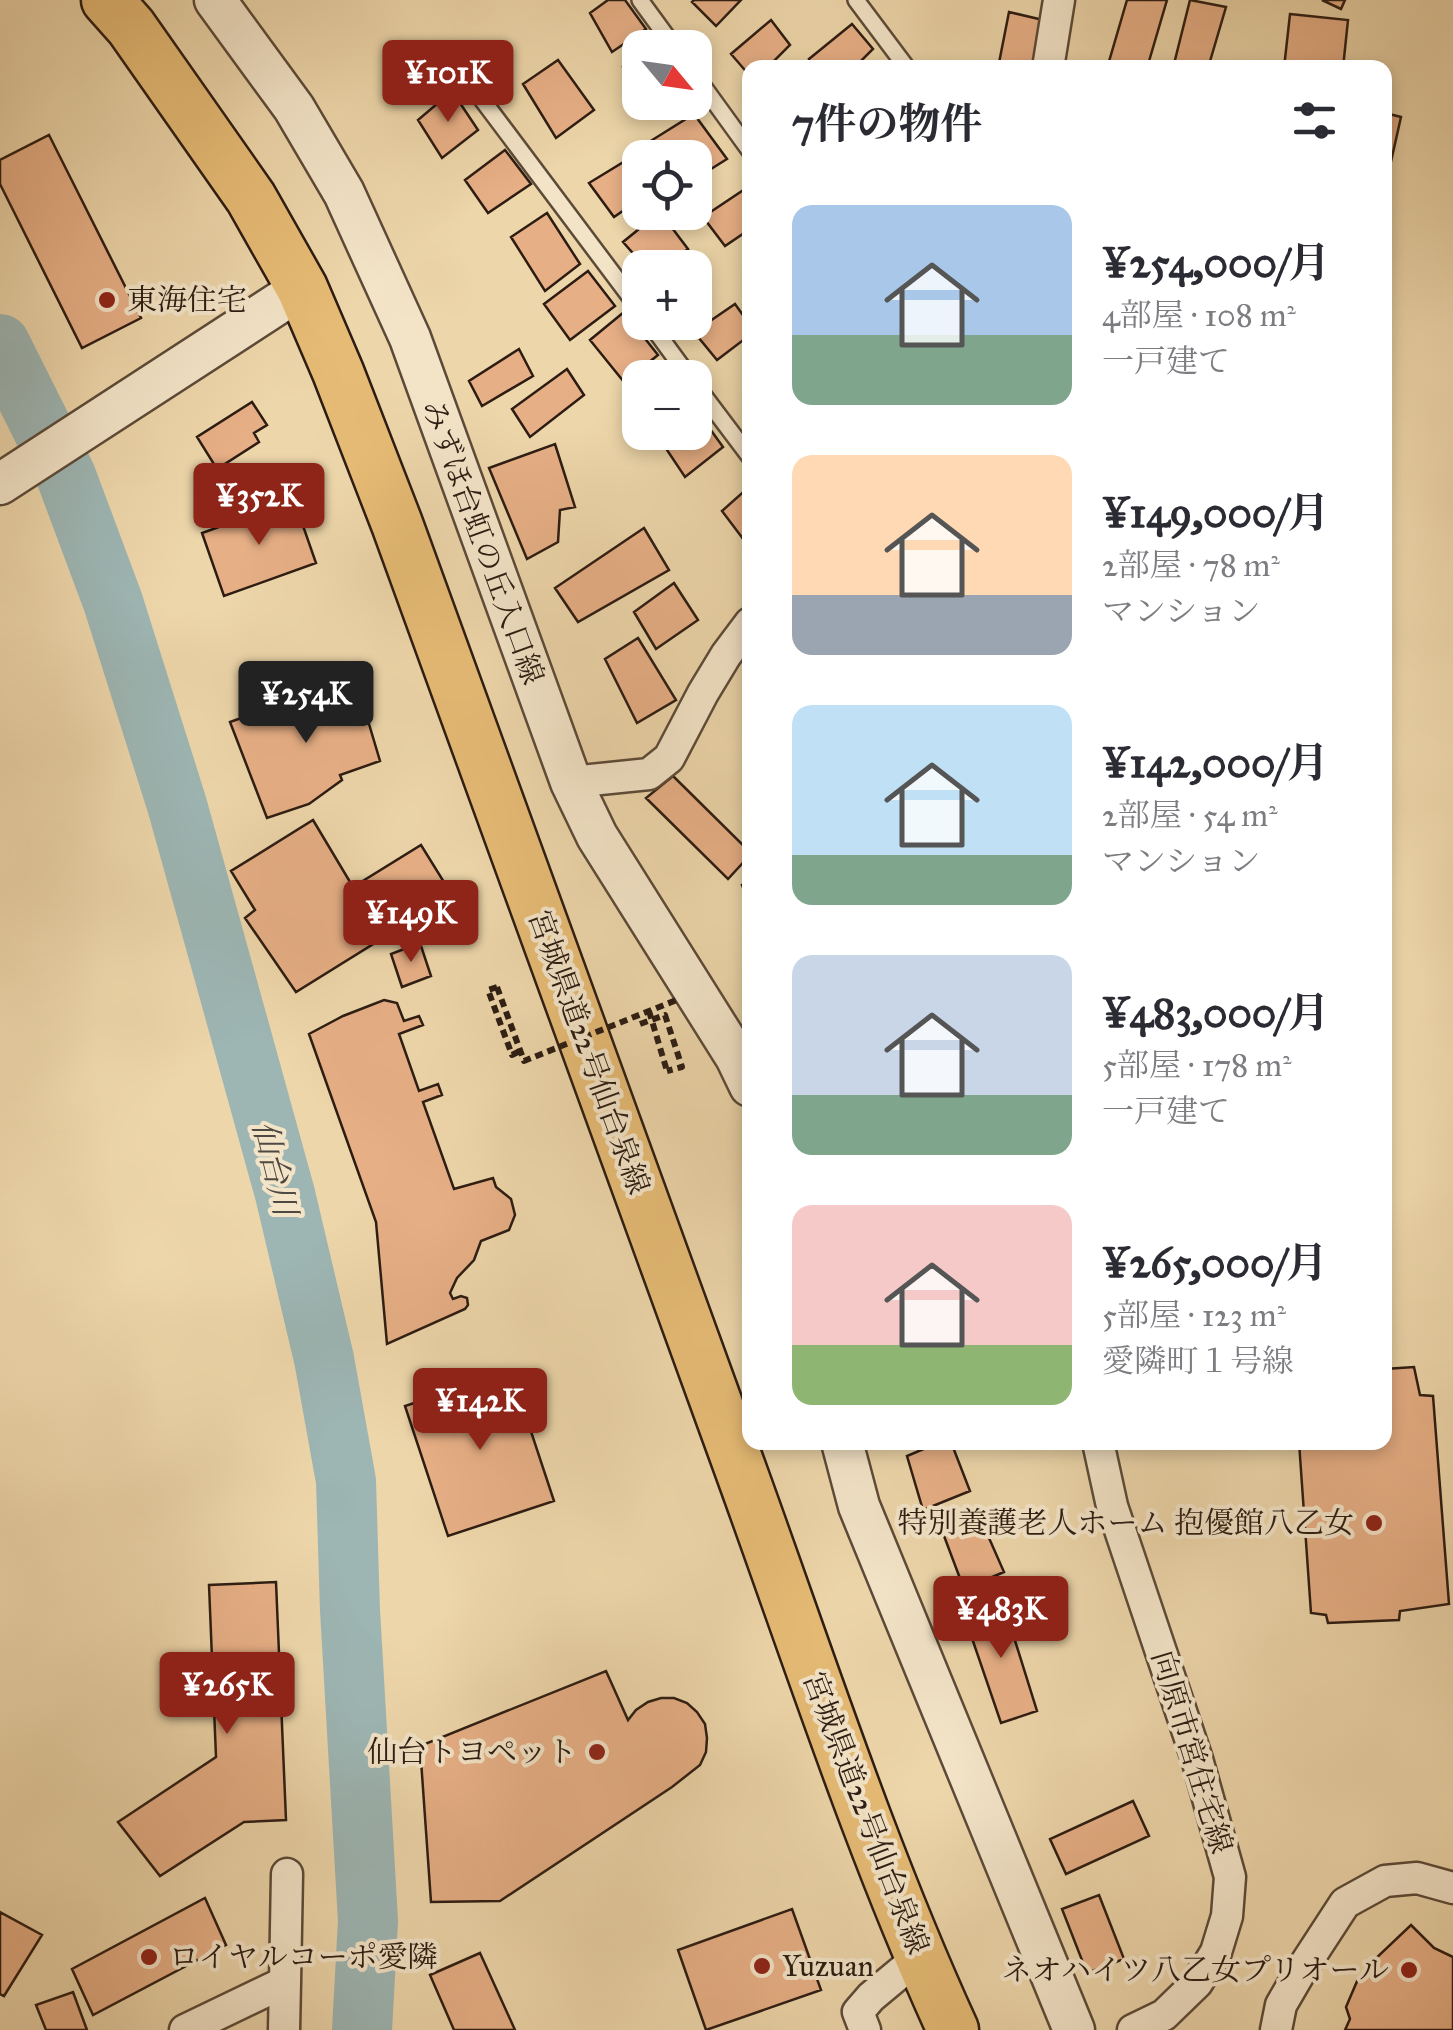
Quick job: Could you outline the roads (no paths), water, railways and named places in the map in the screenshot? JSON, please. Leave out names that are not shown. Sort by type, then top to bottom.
[{"type":"main road","name":"宮城県道22号仙台泉線","points":[[107,0],[131,27],[251,198],[302,288],[338,372],[397,524],[856,1796],[919,1956],[953,2030]]},
{"type":"street","name":"みずほ台虹の丘入口線","points":[[215,0],[294,108],[344,193],[410,338],[571,782],[597,836],[742,1069]]},
{"type":"street","points":[[1050,60],[1061,1]]},
{"type":"street","points":[[8,479],[302,288]]},
{"type":"street","points":[[571,782],[649,774],[669,758],[703,694],[742,634]]},
{"type":"street","points":[[844,1450],[859,1506],[1074,2030]]},
{"type":"street","name":"向原市営住宅線","points":[[1100,1450],[1112,1506],[1197,1759],[1230,1876],[1227,1916],[1216,1952],[1197,1983],[1164,2014],[1134,2030]]},
{"type":"street","points":[[284,2030],[287,1874]]},
{"type":"street","points":[[1276,2030],[1281,2005],[1345,1903],[1386,1881],[1417,1878],[1453,1888]]},
{"type":"street","points":[[865,2030],[858,2012],[919,1956]]},
{"type":"street","points":[[185,2030],[285,1982]]},
{"type":"lane","points":[[856,0],[901,60]]},
{"type":"lane","points":[[643,1],[663,30]]},
{"type":"lane","points":[[445,50],[622,286]]},
{"type":"lane","points":[[712,98],[742,140]]},
{"type":"lane","points":[[712,407],[742,446]]},
{"type":"waterway","name":"仙台川","points":[[0,344],[66,476],[113,602],[177,805],[285,1194],[324,1359],[346,1481],[368,1921],[362,2030]]},
{"type":"place","name":"東海住宅","points":[[107,300]]},
{"type":"place","name":"特別養護老人ホーム 抱優館八乙女","points":[[1374,1523]]},
{"type":"place","name":"仙台トヨペット","points":[[597,1752]]},
{"type":"place","name":"ロイヤルコーポ愛隣","points":[[149,1957]]},
{"type":"place","name":"Yuzuan","points":[[762,1966]]},
{"type":"place","name":"ネオハイツ八乙女プリオール","points":[[1409,1970]]}]
